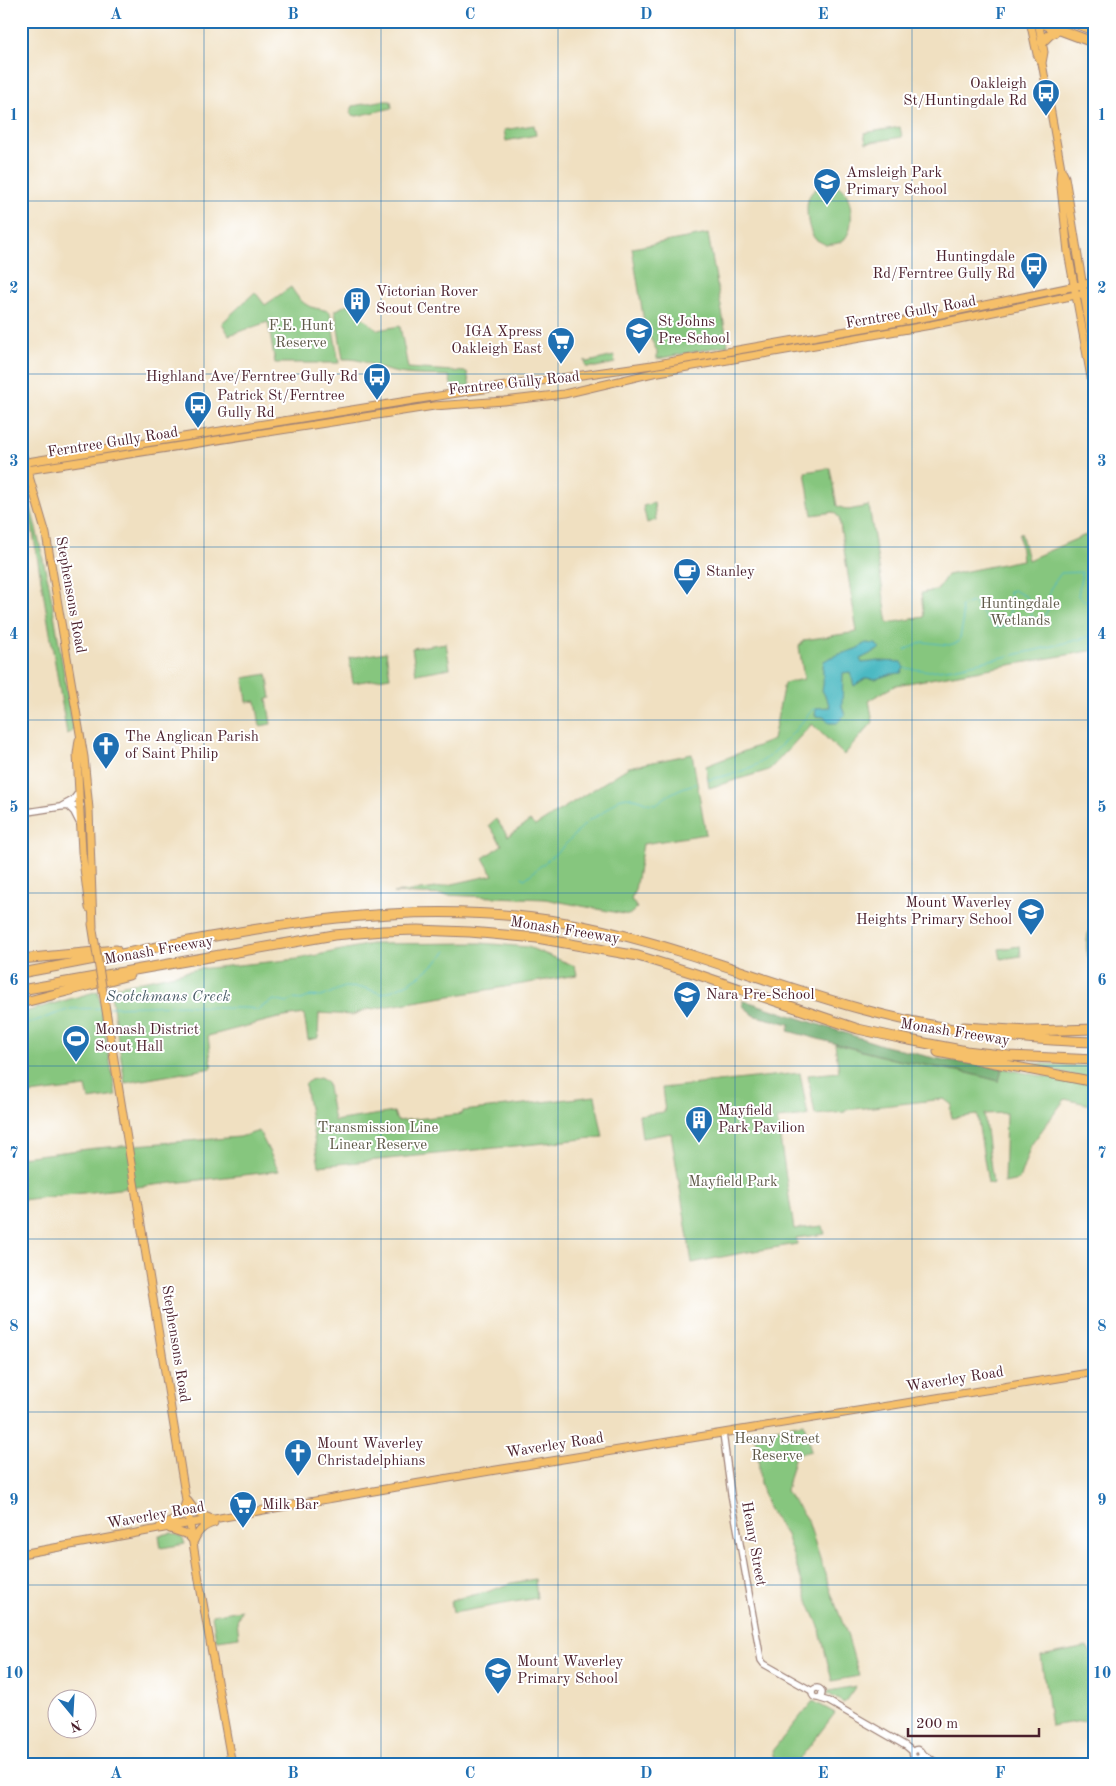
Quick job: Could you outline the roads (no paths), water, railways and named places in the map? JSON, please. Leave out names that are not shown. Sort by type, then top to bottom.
[{"type":"highway","points":[[1037,21],[1095,42]]},
{"type":"highway","points":[[1070,21],[1095,31]]},
{"type":"highway","points":[[1042,42],[1048,35],[1060,30]]},
{"type":"highway","name":"Monash Freeway","points":[[21,973],[325,919],[406,912],[480,913],[535,919],[632,937],[722,964],[815,996],[926,1025],[976,1034],[1050,1041],[1095,1042]]},
{"type":"highway","name":"Monash Freeway","points":[[21,990],[316,938],[383,931],[470,932],[538,938],[638,956],[858,1029],[966,1051],[1009,1056],[1095,1060]]},
{"type":"highway","points":[[21,959],[178,944]]},
{"type":"highway","points":[[21,1003],[187,960]]},
{"type":"highway","points":[[926,1025],[1028,1031],[1095,1029]]},
{"type":"highway","points":[[858,1029],[926,1049],[1095,1082]]},
{"type":"main road","points":[[1030,21],[1037,54],[1042,63],[1060,168],[1065,178],[1078,285],[1095,361]]},
{"type":"main road","points":[[1037,21],[1044,52],[1042,63]]},
{"type":"main road","name":"Ferntree Gully Road","points":[[23,462],[470,390],[652,365],[927,317],[1095,282]]},
{"type":"main road","name":"Ferntree Gully Road","points":[[25,471],[434,406],[564,394],[653,373],[931,325],[1095,291]]},
{"type":"main road","points":[[1080,294],[1095,398]]},
{"type":"main road","name":"Stephensons Road","points":[[21,449],[25,471],[46,534],[84,757],[88,797],[93,927]]},
{"type":"main road","name":"Stephensons Road","points":[[80,735],[77,754],[87,896],[193,1542],[232,1765]]},
{"type":"main road","points":[[81,806],[88,797]]},
{"type":"main road","name":"Waverley Road","points":[[21,1554],[295,1504],[1095,1372]]},
{"type":"main road","points":[[187,1498],[197,1513],[214,1519]]},
{"type":"main road","points":[[154,1531],[176,1520],[181,1515],[187,1498]]},
{"type":"main road","points":[[169,1528],[188,1535],[193,1542],[206,1525],[226,1518]]},
{"type":"street","points":[[21,813],[60,806],[74,799],[80,790]]},
{"type":"street","points":[[60,806],[81,806]]},
{"type":"street","points":[[69,807],[74,812],[81,828]]},
{"type":"street","name":"Heany Street","points":[[723,1432],[761,1660],[764,1664],[812,1691],[812,1696],[820,1696],[913,1752],[914,1758],[918,1759],[921,1756],[940,1765]]},
{"type":"water","points":[[866,643],[876,644],[880,649],[860,659],[862,663],[879,661],[902,662],[904,668],[901,673],[876,679],[866,678],[854,686],[850,672],[843,673],[842,707],[845,715],[837,723],[829,723],[824,717],[815,716],[816,708],[830,707],[822,690],[824,661],[856,649]]},
{"type":"waterway","points":[[905,650],[923,642],[949,645],[959,642],[963,623],[961,606],[973,602],[990,623],[997,628],[1006,626],[1011,607],[1009,592],[1013,590],[1027,597],[1033,621],[1041,620],[1048,610],[1050,589],[1061,573],[1082,572],[1078,596],[1086,602]]},
{"type":"waterway","points":[[904,668],[930,671],[953,668],[1032,651],[1095,634]]},
{"type":"waterway","name":"Scotchmans Creek","points":[[708,780],[743,771],[762,761],[786,740],[813,709],[817,710]]},
{"type":"waterway","name":"Scotchmans Creek","points":[[522,877],[525,879],[562,848],[589,820],[601,814],[618,799],[627,797],[656,804],[674,792],[695,784]]},
{"type":"waterway","name":"Scotchmans Creek","points":[[109,1007],[183,1005],[257,1010],[274,1000],[287,1003],[293,999],[301,1000],[311,996],[321,997],[344,987],[365,988],[382,994],[418,977],[447,951]]},
{"type":"waterway","name":"Scotchmans Creek","points":[[21,1026],[70,1009],[102,1008]]},
{"type":"place","name":"Oakleigh St/Huntingdale Rd","points":[[1046,117]]},
{"type":"place","name":"Amsleigh Park Primary School","points":[[827,206]]},
{"type":"place","name":"Huntingdale Rd/Ferntree Gully Rd","points":[[1034,290]]},
{"type":"place","name":"Victorian Rover Scout Centre","points":[[357,325]]},
{"type":"place","name":"St Johns Pre-School","points":[[639,355]]},
{"type":"place","name":"IGA Xpress Oakleigh East","points":[[561,365]]},
{"type":"place","name":"Highland Ave/Ferntree Gully Rd","points":[[377,401]]},
{"type":"place","name":"Patrick St/Ferntree Gully Rd","points":[[198,429]]},
{"type":"place","name":"Stanley","points":[[687,596]]},
{"type":"place","name":"The Anglican Parish of Saint Philip","points":[[106,770]]},
{"type":"place","name":"Mount Waverley Heights Primary School","points":[[1031,936]]},
{"type":"place","name":"Nara Pre-School","points":[[687,1019]]},
{"type":"place","name":"Monash District Scout Hall","points":[[76,1063]]},
{"type":"place","name":"Mayfield Park Pavilion","points":[[699,1144]]},
{"type":"place","name":"Mount Waverley Christadelphians","points":[[298,1477]]},
{"type":"place","name":"Milk Bar","points":[[243,1529]]},
{"type":"place","name":"Mount Waverley Primary School","points":[[498,1695]]},
{"type":"park label","name":"F.E. Hunt Reserve","points":[[301,334]]},
{"type":"park label","name":"Huntingdale Wetlands","points":[[1020,612]]},
{"type":"park label","name":"Transmission Line Linear Reserve","points":[[378,1136]]},
{"type":"park label","name":"Mayfield Park","points":[[733,1182]]},
{"type":"park label","name":"Heany Street Reserve","points":[[777,1448]]}]
